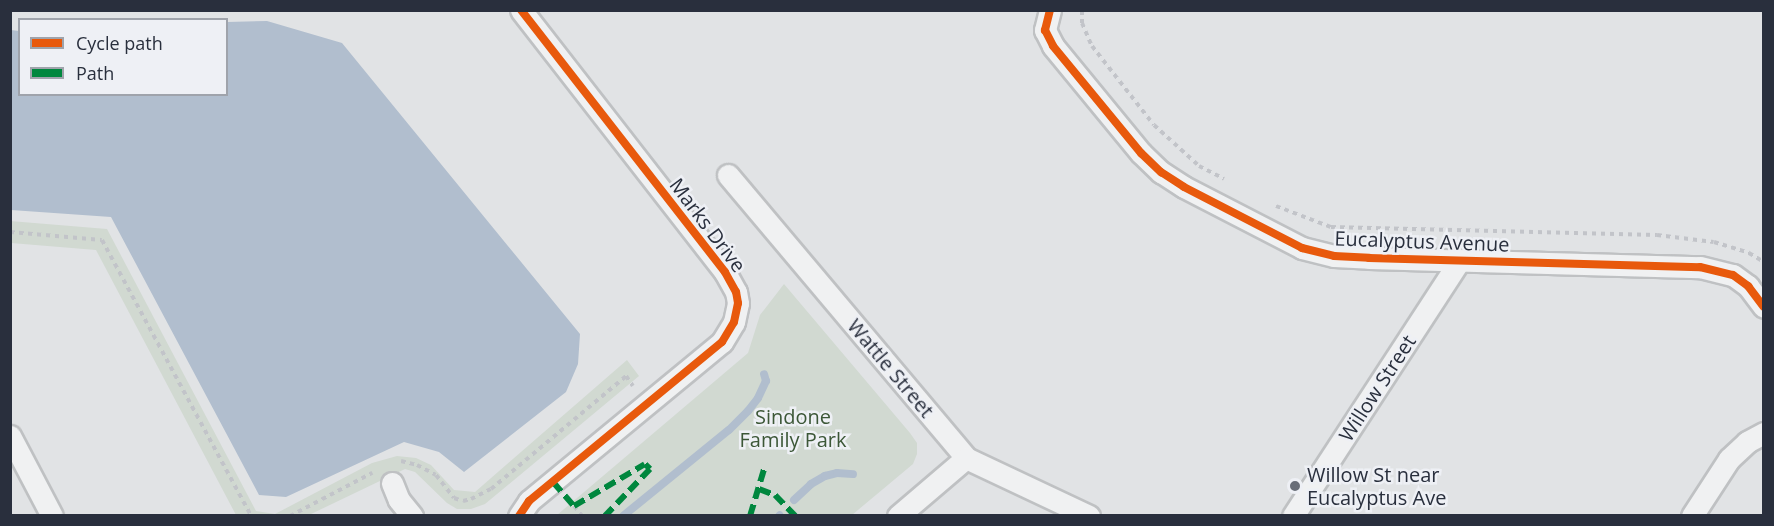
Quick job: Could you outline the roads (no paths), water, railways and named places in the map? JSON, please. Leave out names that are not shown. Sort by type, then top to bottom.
[{"type":"street","name":"Marks Drive","points":[[519,516],[529,501],[729,333],[737,312],[736,292],[725,272],[520,10]]},
{"type":"street","name":"Eucalyptus Avenue","points":[[1048,20],[1053,46],[1141,153],[1161,172],[1184,187],[1302,248],[1334,256],[1708,268],[1733,275],[1748,286],[1764,307]]},
{"type":"street","name":"Wattle Street","points":[[728,175],[966,458],[1089,516]]},
{"type":"street","name":"Willow Street","points":[[1293,516],[1461,260]]},
{"type":"street","points":[[1692,516],[1729,459],[1747,442],[1764,433]]},
{"type":"street","points":[[10,436],[52,516]]},
{"type":"street","points":[[898,516],[966,458]]},
{"type":"street","points":[[392,483],[399,500],[412,516]]},
{"type":"water","points":[[267,21],[342,43],[580,334],[578,364],[566,392],[464,472],[439,452],[404,442],[286,497],[259,495],[111,217],[11,210],[11,30],[18,31],[18,96],[228,96],[228,22]]},
{"type":"waterway","points":[[623,516],[729,430],[748,411],[758,398],[766,381],[764,374]]},
{"type":"waterway","points":[[794,500],[811,484],[825,476],[837,473],[853,474]]},
{"type":"place","name":"Willow St near Eucalyptus Ave","points":[[1295,486]]},
{"type":"park label","name":"Sindone Family Park","points":[[793,428]]}]
